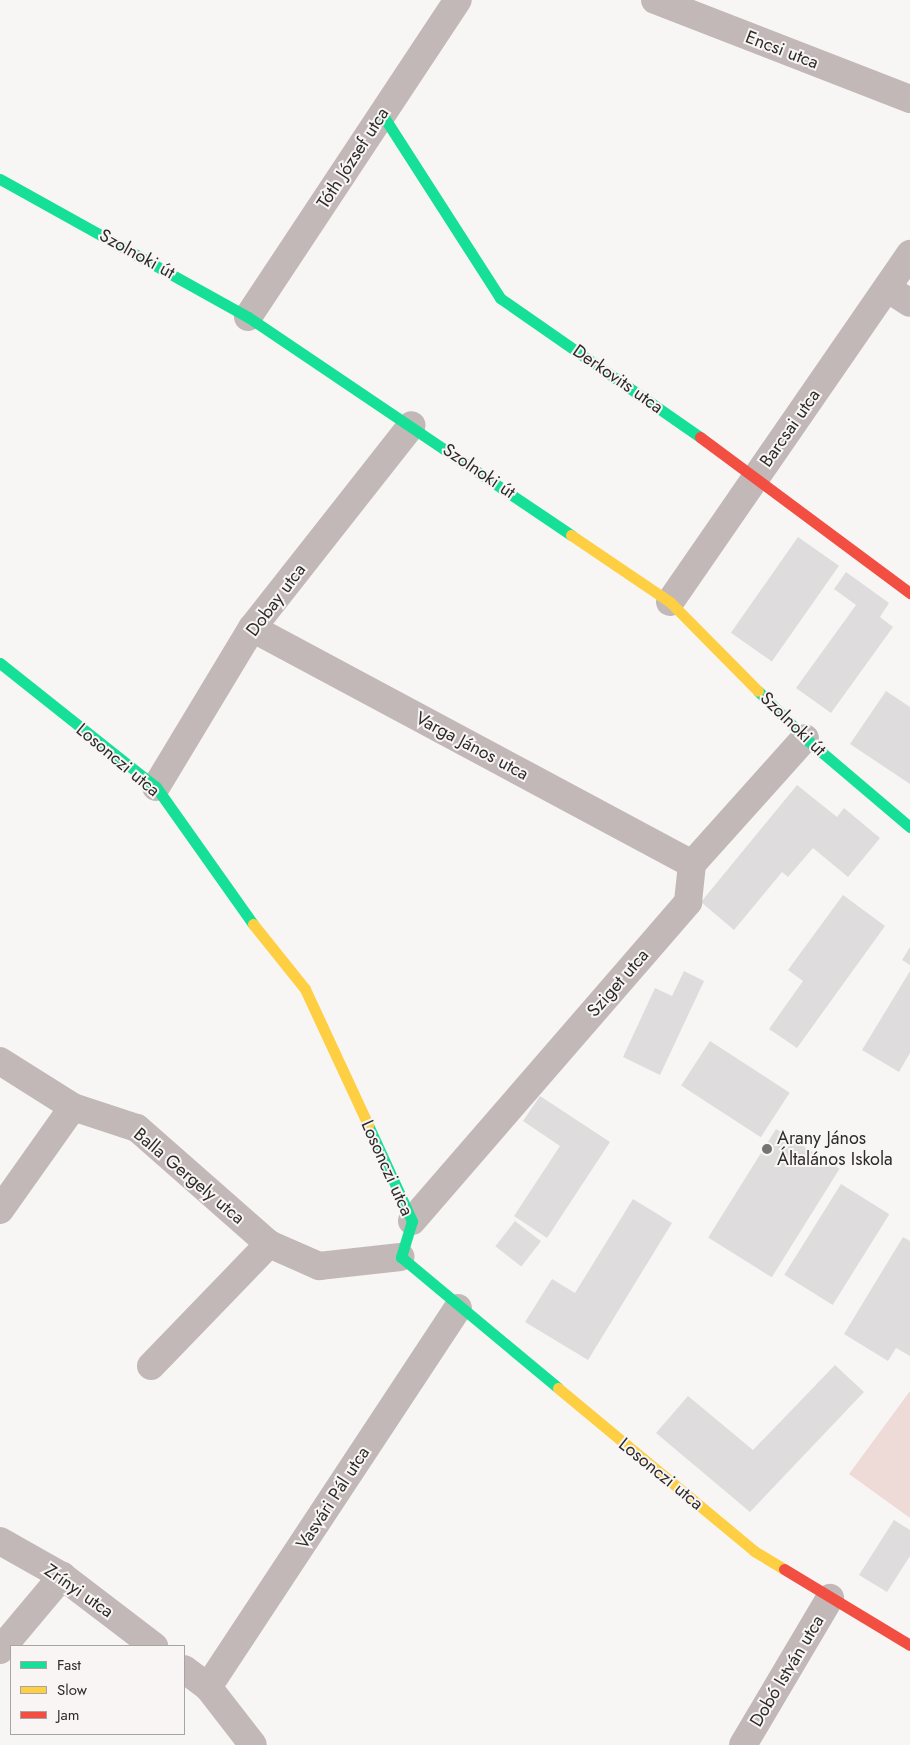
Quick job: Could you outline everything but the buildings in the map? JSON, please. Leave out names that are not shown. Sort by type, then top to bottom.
[{"type":"street","name":"Tóth József utca","points":[[248,317],[458,0]]},
{"type":"street","name":"Encsi utca","points":[[655,0],[910,99]]},
{"type":"street","name":"Derkovits utca","points":[[382,114],[500,298],[756,476],[910,594]]},
{"type":"street","name":"Szolnoki út","points":[[0,179],[248,317],[412,425],[670,602],[805,738],[910,827]]},
{"type":"street","name":"Barcsai utca","points":[[670,602],[910,254]]},
{"type":"street","points":[[887,288],[910,304]]},
{"type":"street","name":"Dobay utca","points":[[156,787],[252,628],[412,425]]},
{"type":"street","name":"Varga János utca","points":[[252,628],[692,864]]},
{"type":"street","name":"Losonczi utca","points":[[0,663],[156,787],[226,890],[305,989],[412,1221],[401,1257],[458,1308],[754,1551],[910,1645]]},
{"type":"street","points":[[692,864],[805,738]]},
{"type":"street","name":"Sziget utca","points":[[412,1221],[688,902],[692,864]]},
{"type":"street","name":"Balla Gergely utca","points":[[0,1061],[74,1107],[137,1128],[268,1244],[319,1266],[401,1257]]},
{"type":"street","points":[[0,1210],[74,1107]]},
{"type":"street","points":[[150,1366],[268,1244]]},
{"type":"street","name":"Vasvári Pál utca","points":[[208,1687],[458,1308]]},
{"type":"street","name":"Zrínyi utca","points":[[0,1540],[62,1576],[153,1645]]},
{"type":"street","points":[[0,1650],[62,1576]]},
{"type":"street","name":"Dobó István utca","points":[[743,1745],[830,1598]]},
{"type":"street","points":[[185,1670],[208,1687],[253,1745]]},
{"type":"shaded area","points":[[910,1391],[910,1518],[849,1474]]},
{"type":"traffic: fast","points":[[382,114],[500,298],[700,437]]},
{"type":"traffic: fast","points":[[0,179],[248,317],[571,535]]},
{"type":"traffic: fast","points":[[0,663],[156,787],[253,924]]},
{"type":"traffic: fast","points":[[758,691],[805,738],[910,827]]},
{"type":"traffic: fast","points":[[368,1125],[412,1221],[401,1257],[558,1388]]},
{"type":"traffic: slow","points":[[571,535],[670,602],[758,691]]},
{"type":"traffic: slow","points":[[253,924],[305,989],[368,1125]]},
{"type":"traffic: slow","points":[[558,1388],[754,1551],[784,1569]]},
{"type":"traffic: jam","points":[[700,437],[910,593]]},
{"type":"traffic: jam","points":[[784,1569],[910,1645]]},
{"type":"place","name":"Arany János Általános Iskola","points":[[767,1149]]}]
